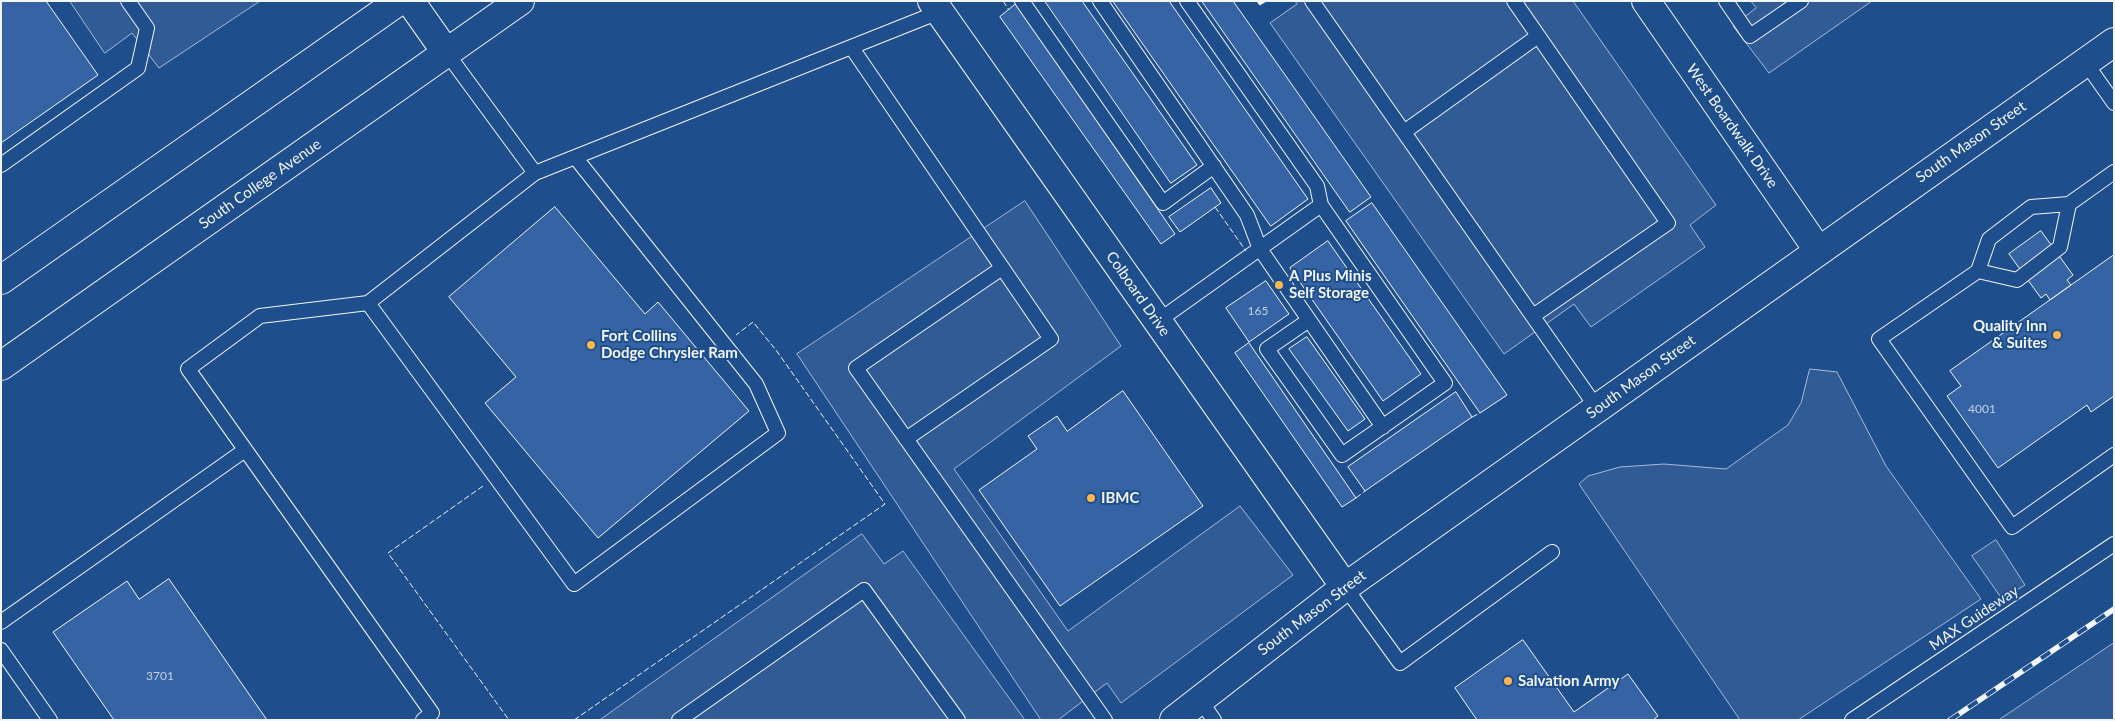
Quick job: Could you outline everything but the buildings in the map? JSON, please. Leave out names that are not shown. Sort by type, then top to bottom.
[{"type":"main road","points":[[1,280],[399,1]]},
{"type":"main road","points":[[410,1],[446,52]]},
{"type":"main road","name":"South College Avenue","points":[[1,366],[520,1]]},
{"type":"main road","name":"West Boardwalk Drive","points":[[1646,1],[1818,250]]},
{"type":"main road","name":"Colboard Drive","points":[[935,6],[1345,587]]},
{"type":"main road","name":"South Mason Street","points":[[1174,720],[1207,710],[1345,587],[2114,42]]},
{"type":"lane","points":[[1,165],[138,68],[146,28],[128,1]]},
{"type":"lane","points":[[1022,1],[1163,203],[1214,166]]},
{"type":"lane","points":[[1100,1],[1247,215],[1260,249],[1383,426]]},
{"type":"lane","points":[[1187,1],[1317,186],[1321,205],[1445,383],[1342,455],[1267,349],[1308,320]]},
{"type":"lane","points":[[1312,1],[1597,408]]},
{"type":"lane","points":[[1514,1],[1668,223],[1532,316]]},
{"type":"lane","points":[[1726,1],[1750,36],[1800,1]]},
{"type":"lane","points":[[423,720],[432,714],[188,369],[260,316],[368,303],[535,173],[852,48],[935,6]]},
{"type":"lane","points":[[1404,132],[1538,36]]},
{"type":"lane","points":[[852,48],[1051,339],[906,439]]},
{"type":"lane","points":[[446,52],[535,173]]},
{"type":"lane","points":[[2085,62],[2114,103]]},
{"type":"lane","points":[[368,303],[574,584],[778,433],[756,384],[575,157]]},
{"type":"lane","points":[[2114,172],[2069,204],[2031,207],[1989,239],[1978,271],[1879,339],[2012,527],[2114,455]]},
{"type":"lane","points":[[1978,271],[2017,280],[2060,247],[2069,204]]},
{"type":"lane","points":[[1158,322],[1321,205]]},
{"type":"lane","points":[[1002,268],[856,368],[1105,720]]},
{"type":"lane","points":[[1,622],[245,450]]},
{"type":"lane","name":"MAX Guideway","points":[[1852,720],[2114,544]]},
{"type":"lane","points":[[1345,587],[1400,663],[1552,552]]},
{"type":"lane","points":[[679,720],[864,590],[958,720]]},
{"type":"lane","points":[[1,650],[50,720]]},
{"type":"shaded area","points":[[70,1],[260,1],[159,68],[132,33],[105,53]]},
{"type":"shaded area","points":[[1295,1],[1573,1],[1716,205],[1690,225],[1705,247],[1591,327],[1574,304],[1504,354],[1270,23],[1297,4]]},
{"type":"shaded area","points":[[1751,1],[1872,1],[1769,73],[1733,26],[1756,8]]},
{"type":"shaded area","points":[[1025,201],[1121,346],[954,469],[1068,631],[1240,506],[1293,575],[1121,703],[1107,683],[1058,720],[1041,720],[797,354]]},
{"type":"shaded area","points":[[1810,369],[1837,372],[1886,466],[1981,599],[1798,720],[1740,720],[1579,484],[1588,476],[1620,467],[1664,464],[1726,469],[1788,425],[1801,403]]},
{"type":"shaded area","points":[[862,534],[884,564],[903,551],[1025,720],[600,720]]},
{"type":"shaded area","points":[[1996,540],[2025,585],[2002,599],[1972,556]]},
{"type":"shaded area","points":[[2114,643],[2114,720],[1999,720]]},
{"type":"railway","points":[[1950,720],[2114,609]]},
{"type":"fence","points":[[1003,1],[1009,10]]},
{"type":"fence","points":[[1215,207],[1246,251]]},
{"type":"fence","points":[[574,720],[885,504],[776,350],[753,322],[736,335]]},
{"type":"fence","points":[[1472,417],[1480,413]]},
{"type":"fence","points":[[483,486],[388,553],[509,720]]},
{"type":"fence","points":[[1356,498],[1365,491]]},
{"type":"wall","points":[[1258,1],[1260,4],[1265,1]]},
{"type":"place","name":"A Plus Minis Self Storage","points":[[1279,285]]},
{"type":"place","name":"Quality Inn & Suites","points":[[2057,335]]},
{"type":"place","name":"Fort Collins Dodge Chrysler Ram","points":[[591,345]]},
{"type":"place","name":"IBMC","points":[[1091,498]]},
{"type":"place","name":"Salvation Army","points":[[1508,681]]}]
